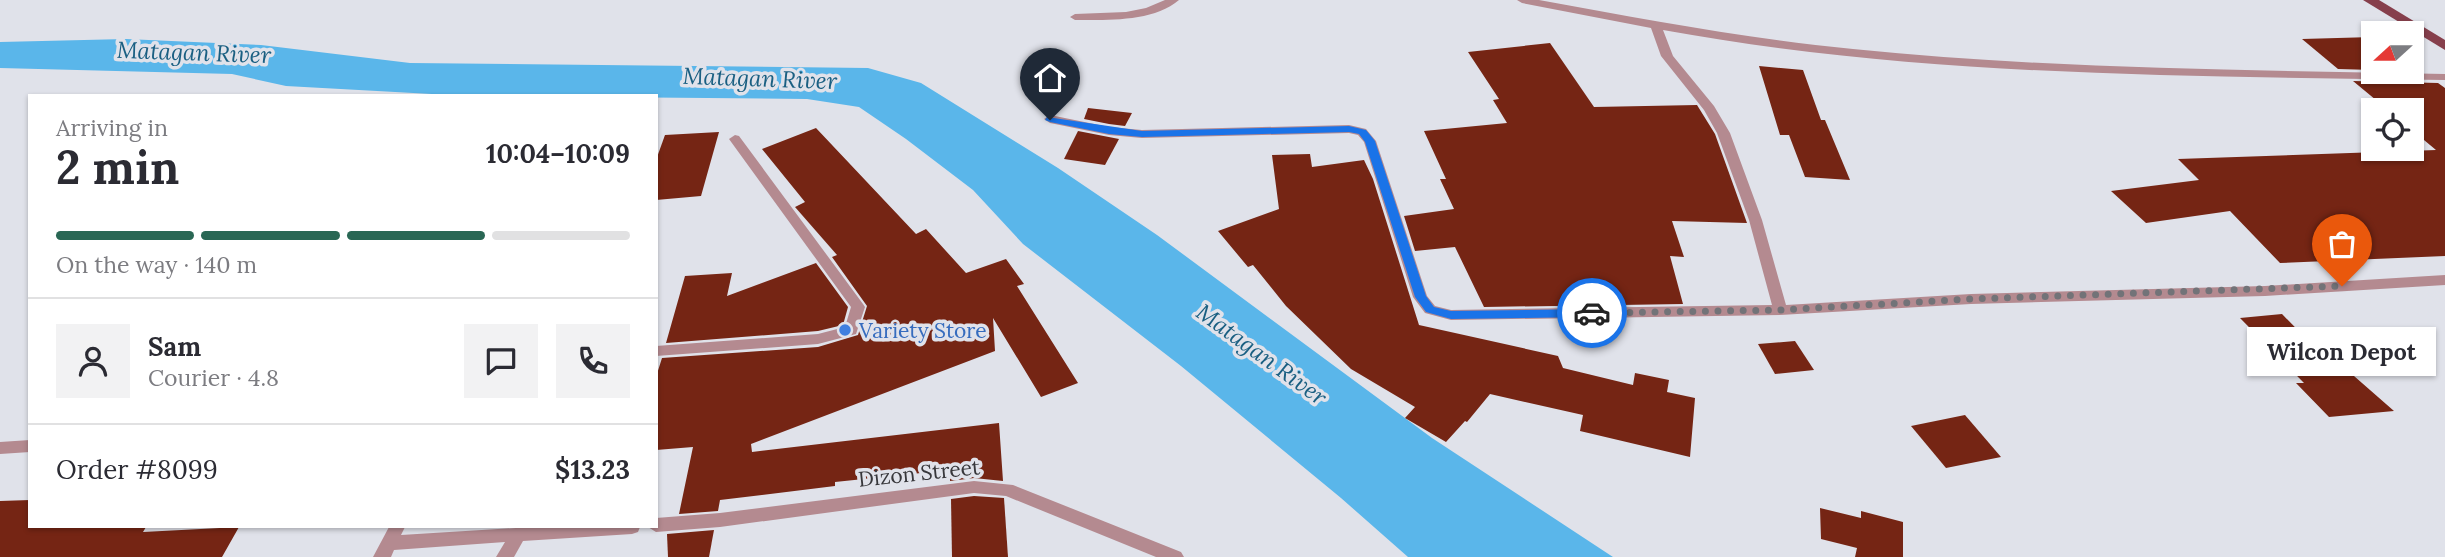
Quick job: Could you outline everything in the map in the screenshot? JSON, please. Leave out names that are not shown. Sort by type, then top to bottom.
[{"type":"main road","points":[[2370,0],[2445,46]]},
{"type":"street","points":[[1074,17],[1127,16],[1153,11],[1174,0]]},
{"type":"street","points":[[1522,0],[1768,43],[1970,62],[2214,73],[2445,77]]},
{"type":"street","points":[[1656,25],[1660,46],[1670,65],[1707,103],[1720,125],[1759,225],[1780,310]]},
{"type":"street","points":[[1050,120],[1142,134],[1349,129],[1362,132],[1370,141],[1420,297],[1430,310],[1451,315],[1780,310],[1971,299],[2265,291],[2445,280]]},
{"type":"street","points":[[658,351],[818,340],[851,330],[858,307],[735,139]]},
{"type":"street","points":[[1,448],[28,446]]},
{"type":"street","name":"Dizon Street","points":[[658,525],[720,520],[974,486],[1007,490],[1175,557]]},
{"type":"street","points":[[386,550],[397,528]]},
{"type":"street","points":[[386,550],[619,528]]},
{"type":"street","points":[[505,557],[518,536]]},
{"type":"water","name":"Matagan River","points":[[126,39],[261,45],[410,63],[868,68],[921,83],[1058,168],[1157,235],[1432,438],[1613,557],[1408,557],[1181,366],[1023,244],[973,190],[859,107],[807,99],[658,98],[658,94],[432,94],[286,86],[232,74],[0,68],[0,42]]},
{"type":"building","points":[[2361,37],[2361,70],[2338,69],[2302,39]]},
{"type":"building","points":[[1550,43],[1594,107],[1697,105],[1715,134],[1747,223],[1672,221],[1684,257],[1670,256],[1683,304],[1484,307],[1455,247],[1415,251],[1404,216],[1454,209],[1440,179],[1446,179],[1424,131],[1507,123],[1493,100],[1499,99],[1468,52]]},
{"type":"building","points":[[1759,66],[1803,70],[1821,120],[1825,120],[1850,180],[1805,177],[1789,135],[1780,135]]},
{"type":"building","points":[[2353,81],[2361,81],[2361,84],[2438,83],[2445,88],[2445,256],[2280,263],[2230,211],[2146,223],[2111,191],[2199,180],[2178,159],[2361,153],[2361,161],[2424,161],[2424,150],[2436,150],[2424,140],[2424,98],[2374,98]]},
{"type":"building","points":[[1088,108],[1132,113],[1125,126],[1084,119]]},
{"type":"building","points":[[816,128],[916,234],[926,229],[966,273],[1006,259],[1024,284],[1017,286],[1078,383],[1041,397],[993,318],[995,351],[751,444],[752,452],[999,423],[1003,481],[974,478],[950,481],[950,470],[835,482],[835,486],[720,500],[718,511],[679,514],[693,447],[658,450],[658,371],[662,358],[818,347],[858,335],[867,306],[832,257],[837,255],[795,207],[805,202],[762,149]]},
{"type":"building","points":[[1078,131],[1119,139],[1105,165],[1064,159]]},
{"type":"building","points":[[719,132],[701,196],[658,200],[658,154],[665,135]]},
{"type":"building","points":[[1310,154],[1312,167],[1364,160],[1373,179],[1419,325],[1558,356],[1563,368],[1633,385],[1635,373],[1669,380],[1667,392],[1695,398],[1690,457],[1580,431],[1583,415],[1490,394],[1446,442],[1405,418],[1415,407],[1351,369],[1286,306],[1253,265],[1248,267],[1218,231],[1279,209],[1272,155]]},
{"type":"building","points":[[816,263],[848,307],[843,325],[818,331],[666,343],[685,276],[732,273],[727,296]]},
{"type":"building","points":[[2282,314],[2330,363],[2338,362],[2394,411],[2329,417],[2296,383],[2304,383],[2240,318]]},
{"type":"building","points":[[1795,341],[1814,370],[1775,374],[1758,344]]},
{"type":"building","points":[[1965,415],[2001,457],[1946,468],[1911,426]]},
{"type":"building","points":[[974,496],[1004,498],[1008,557],[952,557],[951,499]]},
{"type":"building","points":[[28,500],[28,528],[145,528],[143,532],[238,528],[222,557],[0,557],[0,501]]},
{"type":"building","points":[[1820,508],[1861,518],[1861,511],[1903,522],[1903,557],[1855,557],[1857,548],[1821,539]]},
{"type":"building","points":[[714,530],[709,557],[668,557],[667,534]]},
{"type":"way so far","points":[[1592,313],[1780,310],[1971,299],[2265,291],[2342,286]]},
{"type":"place","name":"Wilcon Depot","points":[[2342,286]]},
{"type":"place","name":"Variety Store","points":[[845,330]]},
{"type":"route","points":[[1050,120],[1142,134],[1349,129],[1362,132],[1370,141],[1420,297],[1430,310],[1451,315],[1592,313]]}]
